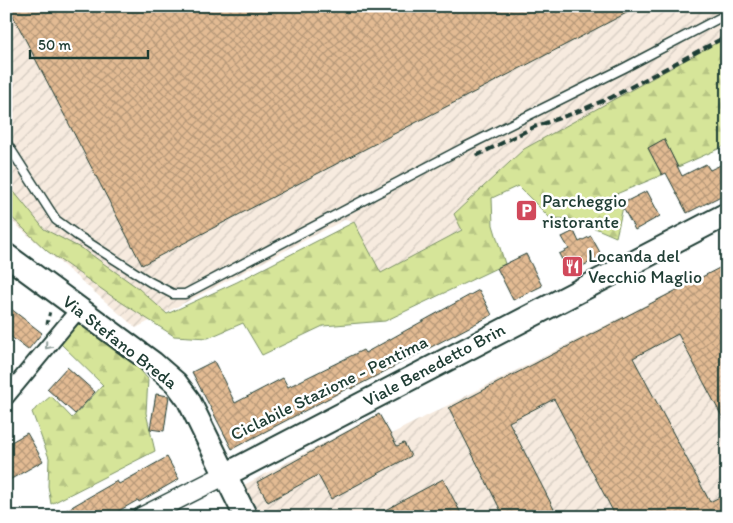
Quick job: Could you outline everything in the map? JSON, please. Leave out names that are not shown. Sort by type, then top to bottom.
[{"type":"main road","name":"Viale Benedetto Brin","points":[[225,475],[727,214]]},
{"type":"main road","name":"Via Stefano Breda","points":[[6,255],[162,370],[176,383],[188,399],[246,517]]},
{"type":"street","points":[[6,397],[79,309]]},
{"type":"street","name":"Viale Benedetto Brin","points":[[142,517],[225,475]]},
{"type":"lane","points":[[6,142],[56,220],[150,282],[173,294],[185,294],[466,147],[727,14]]},
{"type":"path","points":[[45,305],[51,312],[45,329],[56,337]]},
{"type":"shaded area","points":[[6,6],[727,6],[727,43],[524,149],[463,229],[381,274],[354,222],[346,219],[136,328],[6,216]]},
{"type":"shaded area","points":[[727,264],[727,517],[261,517],[244,485],[379,414],[391,434]]},
{"type":"green space","points":[[727,37],[727,74],[725,75],[727,78],[727,145],[678,167],[664,140],[648,148],[662,175],[609,197],[623,207],[616,237],[570,219],[550,218],[518,186],[492,198],[493,225],[505,264],[385,321],[323,326],[262,355],[243,323],[208,338],[174,336],[110,295],[47,251],[6,212],[6,182],[44,229],[86,251],[138,288],[167,314],[237,282],[354,222],[381,273],[462,230],[454,214],[524,149]]},
{"type":"green space","points":[[90,313],[148,379],[146,413],[155,451],[51,504],[48,486],[49,458],[32,412],[51,396],[72,418],[103,385],[59,342]]},
{"type":"building","points":[[8,6],[640,6],[142,265]]},
{"type":"building","points":[[664,139],[682,176],[706,164],[710,170],[727,162],[727,193],[687,213],[666,173],[662,175],[648,148]]},
{"type":"building","points":[[647,191],[660,216],[635,230],[621,204]]},
{"type":"building","points":[[574,231],[579,242],[591,236],[602,256],[569,273],[559,254],[569,249],[562,237]]},
{"type":"building","points":[[526,254],[542,286],[513,300],[497,268]]},
{"type":"building","points":[[727,264],[727,426],[678,334],[633,358],[710,502],[727,493],[727,517],[616,517],[554,399],[509,422],[558,517],[504,517],[449,408]]},
{"type":"building","points":[[479,290],[492,315],[232,449],[192,372],[214,361],[235,403],[283,378],[288,387],[363,350],[365,353]]},
{"type":"building","points":[[6,305],[42,333],[28,350],[6,333]]},
{"type":"building","points":[[67,367],[95,392],[75,414],[47,389]]},
{"type":"building","points":[[156,394],[169,396],[164,431],[150,429]]},
{"type":"building","points":[[379,414],[397,446],[404,443],[411,456],[331,499],[318,475],[268,502],[257,482]]},
{"type":"building","points":[[27,433],[43,461],[6,482],[6,445]]},
{"type":"building","points":[[167,457],[179,479],[139,502],[138,500],[108,517],[54,517],[117,481],[119,484]]},
{"type":"building","points":[[443,479],[463,517],[372,517]]},
{"type":"railway","points":[[476,156],[534,127],[612,97],[727,36]]},
{"type":"place","name":"Parcheggio ristorante","points":[[526,211]]},
{"type":"place","name":"Locanda del Vecchio Maglio","points":[[572,266]]}]
